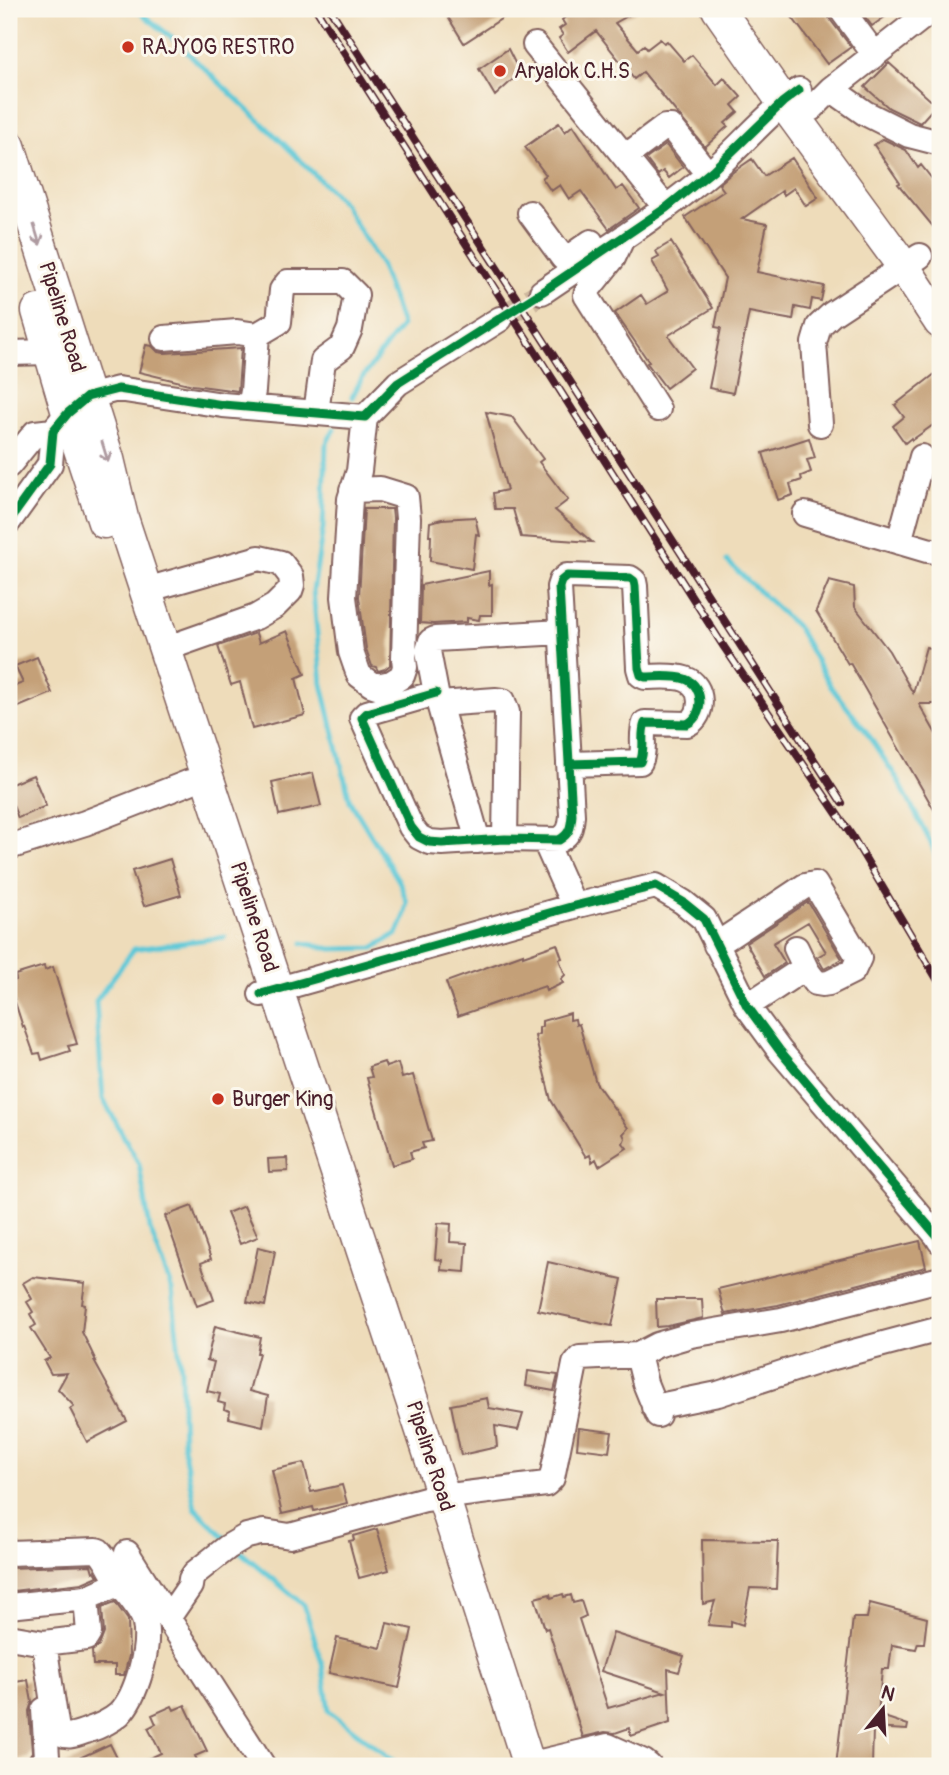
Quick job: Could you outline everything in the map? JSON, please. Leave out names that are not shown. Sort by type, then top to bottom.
[{"type":"main road","points":[[718,9],[806,97]]},
{"type":"main road","points":[[741,9],[806,97],[912,261],[940,322]]},
{"type":"main road","name":"Pipeline Road","points":[[9,146],[69,414],[108,459],[122,518],[270,992],[353,1252],[524,1766]]},
{"type":"main road","name":"Pipeline Road","points":[[9,217],[69,414],[190,782],[270,992]]},
{"type":"main road","points":[[912,261],[940,286]]},
{"type":"street","points":[[841,9],[874,55]]},
{"type":"street","points":[[542,292],[666,208],[806,97],[874,55],[933,9]]},
{"type":"street","points":[[535,45],[666,208]]},
{"type":"street","points":[[806,97],[865,113],[909,135],[940,144]]},
{"type":"street","points":[[625,157],[665,127],[671,127],[708,174]]},
{"type":"street","points":[[530,213],[563,258],[568,258],[595,239],[616,242]]},
{"type":"street","points":[[616,242],[613,258],[586,295],[657,409]]},
{"type":"street","points":[[820,424],[814,342],[819,326],[832,314],[912,261]]},
{"type":"street","points":[[164,338],[237,332],[257,335],[279,322],[282,290],[288,282],[344,282],[356,295],[350,329],[342,347],[323,361],[316,413]]},
{"type":"street","points":[[352,490],[380,489],[406,497],[408,518],[405,667],[402,676],[391,683],[377,686],[366,682],[359,675],[351,652],[344,597],[350,499],[352,490],[359,471],[365,417],[398,383],[500,319]]},
{"type":"street","points":[[250,407],[257,335]]},
{"type":"street","points":[[9,353],[50,352]]},
{"type":"street","points":[[9,464],[35,433],[118,388],[250,407],[365,417]]},
{"type":"street","points":[[9,521],[50,464],[69,414]]},
{"type":"street","points":[[9,464],[50,464]]},
{"type":"street","points":[[899,542],[924,466]]},
{"type":"street","points":[[805,514],[940,552]]},
{"type":"street","points":[[146,590],[259,558],[281,563],[291,576],[290,591],[275,606],[256,617],[165,649]]},
{"type":"street","points":[[505,839],[508,712],[503,701],[438,698],[367,713],[362,718],[411,827],[419,837],[442,844],[505,839],[559,840],[569,833],[572,815],[569,764],[562,632],[559,587],[567,576],[630,578],[635,586],[641,675],[688,680],[698,692],[699,712],[687,724],[645,723],[643,757],[640,762],[569,764]]},
{"type":"street","points":[[478,841],[438,698],[428,651],[430,640],[562,632]]},
{"type":"street","points":[[9,847],[85,823],[190,782]]},
{"type":"street","points":[[545,841],[574,906]]},
{"type":"street","points":[[716,946],[805,886],[815,884],[859,958],[853,971],[822,984],[816,983],[807,971],[796,948]]},
{"type":"street","points":[[270,992],[574,906],[656,886],[683,902],[704,919],[747,1006],[780,1051],[940,1241]]},
{"type":"street","points":[[747,1006],[800,971],[807,971]]},
{"type":"street","points":[[168,1618],[190,1586],[195,1573],[238,1541],[264,1532],[290,1536],[434,1498],[546,1484],[552,1478],[575,1364],[580,1358],[638,1355],[657,1345],[691,1335],[781,1320],[940,1279]]},
{"type":"street","points":[[638,1355],[656,1411],[819,1361],[940,1329]]},
{"type":"street","points":[[9,1553],[96,1550],[103,1555],[130,1578],[168,1618],[263,1766]]},
{"type":"street","points":[[44,1643],[57,1730],[61,1735],[80,1734],[103,1725],[118,1715],[131,1698],[143,1660],[146,1634],[144,1618],[130,1578],[127,1553]]},
{"type":"street","points":[[9,1606],[86,1598],[130,1578]]},
{"type":"street","points":[[9,1637],[44,1643],[86,1638],[89,1633],[86,1598]]},
{"type":"street","points":[[9,1650],[19,1647],[33,1651],[42,1660],[47,1757],[40,1766]]},
{"type":"street","points":[[524,1766],[608,1746],[649,1766]]},
{"type":"building","points":[[443,9],[516,9],[464,43]]},
{"type":"building","points":[[571,9],[640,9],[615,23],[638,50],[644,45],[647,49],[660,39],[664,43],[667,41],[684,61],[692,55],[717,85],[724,78],[741,97],[732,105],[738,112],[725,123],[728,126],[705,147],[643,72],[634,79],[596,31],[568,52],[559,38],[563,35],[559,29],[565,25],[563,14]]},
{"type":"building","points":[[786,9],[826,9],[829,18],[851,47],[827,64]]},
{"type":"building","points":[[859,9],[896,9],[872,26]]},
{"type":"building","name":"Aryalok C.H.S","points":[[508,49],[520,73],[495,96],[479,69]]},
{"type":"building","points":[[889,63],[936,105],[920,123],[889,108],[865,87]]},
{"type":"building","points":[[559,123],[565,132],[573,125],[616,190],[623,186],[639,208],[609,229],[581,191],[569,199],[560,185],[551,191],[542,178],[546,175],[525,147]]},
{"type":"building","points":[[883,139],[906,150],[918,168],[921,165],[940,189],[940,235],[898,184],[900,183],[874,145]]},
{"type":"building","points":[[666,145],[683,167],[669,178],[663,171],[658,175],[646,159]]},
{"type":"building","points":[[792,158],[818,198],[806,206],[794,188],[784,195],[782,191],[742,219],[767,224],[757,272],[824,286],[821,301],[812,299],[810,310],[795,307],[793,320],[749,312],[733,393],[709,388],[721,328],[715,327],[725,278],[685,217],[724,191],[719,184],[752,159],[764,176]]},
{"type":"building","points":[[671,242],[713,308],[669,335],[692,368],[666,388],[615,313],[641,295],[647,304],[668,291],[652,261],[659,257],[656,251]]},
{"type":"building","points":[[146,345],[165,353],[241,348],[238,391],[193,385],[139,372]]},
{"type":"building","points":[[940,370],[940,420],[905,443],[893,426],[904,417],[895,405]]},
{"type":"building","points":[[486,412],[512,417],[543,459],[539,462],[568,500],[555,510],[592,542],[521,537],[513,509],[495,509],[493,493],[507,490]]},
{"type":"building","points":[[809,438],[815,458],[807,460],[811,472],[801,476],[802,480],[790,484],[793,495],[778,500],[763,453]]},
{"type":"building","points":[[364,509],[392,509],[393,518],[390,665],[378,671],[372,666],[366,649],[359,597]]},
{"type":"building","points":[[475,517],[479,535],[476,534],[472,569],[430,561],[430,522]]},
{"type":"building","points":[[489,571],[489,585],[492,584],[492,615],[480,615],[479,620],[467,618],[467,622],[420,623],[421,585]]},
{"type":"building","points":[[829,581],[854,587],[855,607],[889,651],[913,693],[926,647],[940,651],[940,687],[935,704],[919,704],[940,741],[940,820],[850,663],[848,664],[816,611]]},
{"type":"building","points":[[287,631],[305,674],[296,678],[305,715],[252,729],[240,682],[231,685],[218,646],[256,633],[259,643]]},
{"type":"building","points":[[37,657],[52,693],[9,711],[9,688],[23,683],[15,666]]},
{"type":"building","points":[[313,773],[321,806],[279,815],[272,782]]},
{"type":"building","points":[[33,775],[46,806],[18,818],[9,796],[9,785]]},
{"type":"building","points":[[170,859],[181,895],[144,906],[132,871]]},
{"type":"building","points":[[808,902],[842,959],[824,969],[817,957],[826,952],[808,922],[773,943],[785,963],[765,976],[746,943]]},
{"type":"building","points":[[557,944],[565,975],[561,979],[563,983],[546,991],[545,986],[458,1016],[446,982]]},
{"type":"building","points":[[44,966],[45,970],[53,967],[77,1044],[68,1046],[70,1051],[42,1060],[40,1053],[34,1054],[9,983],[16,980],[15,975]]},
{"type":"building","points":[[570,1013],[570,1020],[575,1019],[576,1025],[579,1024],[596,1083],[628,1128],[623,1134],[623,1143],[627,1148],[599,1166],[596,1159],[592,1162],[590,1155],[586,1157],[551,1100],[535,1036],[539,1034],[542,1021]]},
{"type":"building","points":[[384,1062],[386,1067],[398,1063],[402,1078],[413,1075],[432,1141],[422,1143],[424,1148],[410,1152],[412,1159],[392,1165],[367,1078],[372,1077],[369,1067]]},
{"type":"building","points":[[287,1158],[288,1171],[269,1172],[268,1159]]},
{"type":"building","points":[[192,1206],[211,1259],[201,1263],[214,1300],[197,1306],[165,1216]]},
{"type":"building","points":[[244,1206],[258,1237],[240,1244],[227,1213]]},
{"type":"building","points":[[438,1223],[451,1224],[450,1242],[467,1243],[465,1272],[441,1270],[442,1260],[435,1259]]},
{"type":"building","points":[[920,1241],[926,1267],[778,1305],[725,1314],[718,1289]]},
{"type":"building","points":[[258,1247],[275,1251],[265,1306],[247,1302]]},
{"type":"building","points":[[548,1262],[622,1279],[612,1326],[538,1310]]},
{"type":"building","points":[[33,1277],[85,1283],[82,1332],[94,1361],[127,1421],[87,1442],[70,1409],[74,1406],[58,1389],[67,1373],[51,1374],[44,1361],[50,1358],[31,1328],[36,1325],[27,1302],[32,1299],[23,1283]]},
{"type":"building","points":[[656,1299],[702,1299],[703,1318],[657,1327]]},
{"type":"building","points":[[215,1326],[260,1337],[259,1353],[249,1391],[268,1396],[263,1426],[229,1418],[230,1411],[224,1409],[225,1404],[218,1402],[220,1394],[207,1391],[214,1362],[207,1360]]},
{"type":"building","points":[[528,1371],[558,1375],[554,1391],[526,1386]]},
{"type":"building","points":[[487,1398],[489,1408],[523,1414],[518,1430],[495,1426],[497,1447],[461,1455],[451,1405]]},
{"type":"building","points":[[579,1428],[612,1432],[609,1452],[577,1448]]},
{"type":"building","points":[[304,1463],[311,1492],[342,1485],[347,1503],[314,1511],[313,1507],[282,1514],[272,1470]]},
{"type":"building","points":[[377,1529],[389,1570],[359,1578],[349,1541],[354,1540],[353,1536]]},
{"type":"building","points":[[702,1540],[778,1541],[776,1589],[750,1588],[743,1625],[731,1621],[731,1627],[708,1625],[715,1601],[703,1604]]},
{"type":"building","points":[[91,1565],[98,1576],[82,1583],[12,1591],[12,1584],[9,1585],[9,1568]]},
{"type":"building","points":[[550,1594],[551,1598],[563,1594],[564,1597],[571,1595],[573,1603],[581,1601],[586,1616],[579,1619],[608,1708],[665,1692],[601,1671],[613,1633],[684,1656],[679,1672],[668,1669],[670,1723],[631,1736],[629,1728],[615,1733],[605,1732],[583,1737],[548,1628],[545,1629],[535,1598]]},
{"type":"building","points":[[115,1602],[128,1620],[129,1656],[124,1675],[115,1675],[115,1665],[93,1665],[92,1651],[99,1646],[104,1633],[102,1607]]},
{"type":"building","points":[[870,1603],[927,1618],[924,1643],[918,1643],[916,1649],[892,1645],[889,1669],[882,1669],[878,1715],[908,1725],[907,1730],[873,1728],[872,1766],[836,1766],[853,1618],[867,1618]]},
{"type":"building","points":[[387,1623],[412,1629],[399,1688],[329,1673],[337,1638],[381,1648]]},
{"type":"building","points":[[28,1680],[32,1702],[29,1711],[32,1752],[28,1758],[9,1762],[9,1683]]},
{"type":"building","points":[[185,1705],[207,1751],[195,1756],[200,1766],[133,1766],[161,1753],[148,1728],[156,1724],[152,1715],[172,1706],[174,1710]]},
{"type":"building","points":[[110,1744],[121,1766],[62,1766]]},
{"type":"waterway","points":[[136,9],[170,36],[343,203],[380,264],[402,325],[362,378],[352,397]]},
{"type":"waterway","points":[[303,943],[332,949],[373,948],[397,934],[407,902],[399,881],[350,801],[322,684],[313,591],[323,528],[326,445],[334,429]]},
{"type":"waterway","points":[[727,561],[798,628],[831,687],[865,730],[898,780],[940,866]]},
{"type":"waterway","points":[[225,937],[134,949],[96,1001],[103,1099],[139,1164],[150,1229],[172,1290],[181,1369],[183,1446],[195,1508],[227,1540]]},
{"type":"waterway","points":[[237,1549],[304,1605],[322,1663],[329,1711],[400,1766]]},
{"type":"tunnel","points":[[500,319],[542,292]]},
{"type":"railway","points":[[316,9],[724,647],[852,836],[940,984]]},
{"type":"railway","points":[[330,9],[842,803]]},
{"type":"cycle path","points":[[9,521],[50,464],[53,431],[68,413],[87,397],[118,389],[223,405],[365,417],[398,383],[542,292],[666,208],[713,170],[783,102],[799,90]]},
{"type":"cycle path","points":[[436,693],[367,713],[362,718],[411,827],[419,837],[429,842],[442,843],[505,839],[559,840],[569,830],[572,815],[559,587],[567,576],[630,578],[635,586],[641,675],[675,677],[691,682],[699,694],[699,708],[693,720],[687,724],[645,723],[640,762],[569,764]]},
{"type":"cycle path","points":[[261,994],[574,906],[656,886],[683,902],[704,919],[747,1006],[780,1051],[940,1241]]},
{"type":"place","name":"RAJYOG RESTRO","points":[[128,47]]},
{"type":"place","name":"Aryalok C.H.S","points":[[500,71]]},
{"type":"place","name":"Burger King","points":[[218,1099]]}]
